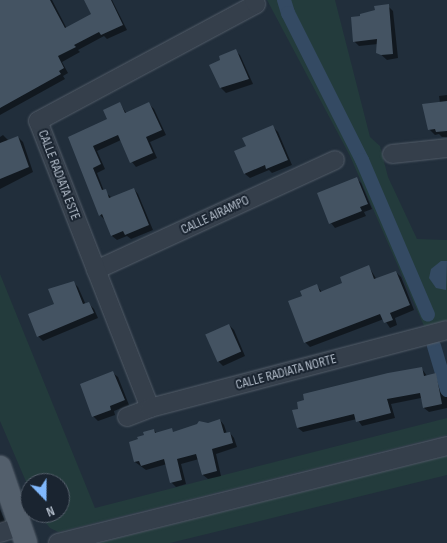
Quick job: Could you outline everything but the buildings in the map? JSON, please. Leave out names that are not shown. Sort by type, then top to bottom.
[{"type":"main road","points":[[0,468],[24,535]]},
{"type":"street","name":"CALLE RADIATA ESTE","points":[[150,408],[38,121],[256,4],[254,0]]},
{"type":"street","points":[[392,154],[447,148]]},
{"type":"street","name":"CALLE AIRAMPO","points":[[96,270],[335,160]]},
{"type":"street","name":"CALLE RADIATA NORTE","points":[[127,417],[150,408],[447,330]]},
{"type":"street","points":[[58,543],[447,446]]},
{"type":"street","points":[[0,533],[24,535]]},
{"type":"green space","points":[[267,0],[335,0],[370,137],[380,146],[388,177],[417,239],[447,240],[447,320],[424,326],[350,156]]},
{"type":"green space","points":[[0,274],[95,508],[447,418],[447,435],[58,532],[50,528],[46,523],[70,523],[70,473],[22,473],[0,421]]},
{"type":"green space","points":[[447,456],[447,475],[170,543],[99,543]]},
{"type":"water","points":[[441,261],[447,261],[446,290],[436,288],[429,278],[431,269]]},
{"type":"waterway","points":[[284,0],[288,13],[362,160],[428,315]]},
{"type":"waterway","points":[[434,346],[447,390]]}]
